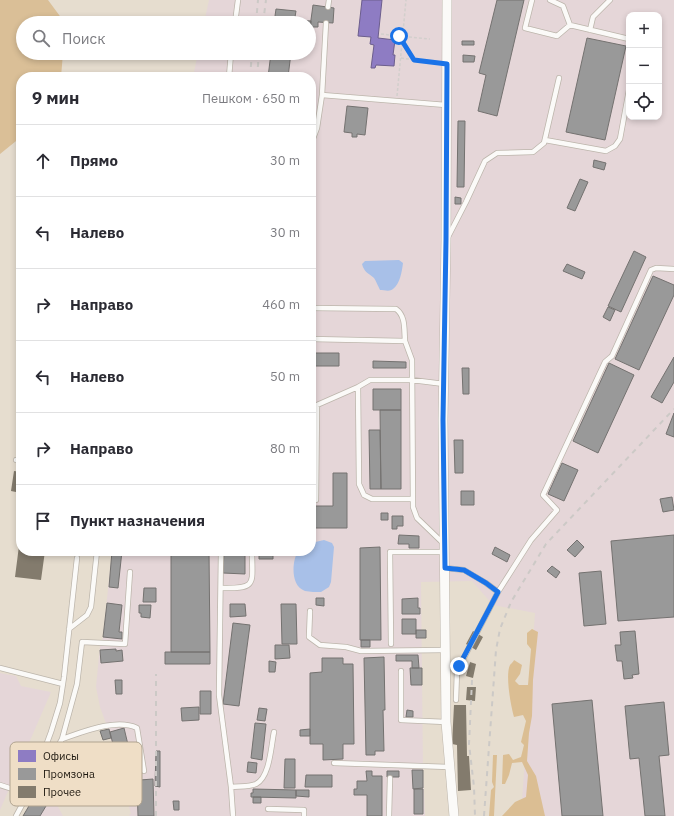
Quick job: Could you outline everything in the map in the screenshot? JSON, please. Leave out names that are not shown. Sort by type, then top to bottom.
[{"type":"street","points":[[447,0],[444,384],[446,722],[454,816]]},
{"type":"lane","points":[[236,16],[238,0]]},
{"type":"lane","points":[[328,0],[328,7]]},
{"type":"lane","points":[[532,0],[525,28],[557,36],[570,25]]},
{"type":"lane","points":[[550,0],[563,6],[570,25]]},
{"type":"lane","points":[[590,30],[593,17],[610,0]]},
{"type":"lane","points":[[316,133],[318,128],[322,95],[326,23]]},
{"type":"lane","points":[[570,25],[626,38]]},
{"type":"lane","points":[[229,72],[230,60]]},
{"type":"lane","points":[[446,240],[485,161],[497,153],[533,152],[544,143],[559,78]]},
{"type":"lane","points":[[322,95],[446,105]]},
{"type":"lane","points":[[545,140],[606,151],[615,146],[620,139],[626,106]]},
{"type":"lane","points":[[456,700],[457,671],[498,592],[531,540],[557,510],[543,495],[605,362],[612,356],[651,270],[656,268],[674,269]]},
{"type":"lane","points":[[316,308],[396,309],[401,312],[404,318],[405,341],[412,360],[413,507],[418,518],[445,549]]},
{"type":"lane","points":[[316,339],[405,341]]},
{"type":"lane","points":[[316,500],[317,405],[358,387],[370,380],[412,380],[444,384]]},
{"type":"lane","points":[[358,387],[359,484],[364,495],[372,498],[413,499]]},
{"type":"lane","points":[[390,644],[390,552],[445,549]]},
{"type":"lane","points":[[69,629],[87,616],[91,607],[96,556]]},
{"type":"lane","points":[[221,556],[219,694],[231,787],[233,816]]},
{"type":"lane","points":[[221,588],[246,587],[251,583],[252,556]]},
{"type":"lane","points":[[47,742],[60,703],[77,558]]},
{"type":"lane","points":[[445,568],[464,570],[498,592]]},
{"type":"lane","points":[[60,742],[77,684],[82,642],[126,644],[130,572]]},
{"type":"lane","points":[[310,611],[309,637],[320,645],[346,647],[360,651],[446,650]]},
{"type":"lane","points":[[0,668],[63,684]]},
{"type":"lane","points":[[401,671],[401,720],[446,722]]},
{"type":"lane","points":[[62,739],[91,730],[119,724],[131,725],[137,728],[139,742]]},
{"type":"lane","points":[[231,787],[256,784],[262,779],[267,771],[274,732]]},
{"type":"lane","points":[[142,759],[144,771]]},
{"type":"lane","points":[[334,763],[449,767]]},
{"type":"lane","points":[[389,816],[390,778]]},
{"type":"lane","points":[[0,786],[10,789]]},
{"type":"lane","points":[[16,816],[21,806]]},
{"type":"lane","points":[[268,810],[304,810],[304,816]]},
{"type":"path","points":[[396,101],[406,0]]},
{"type":"path","points":[[381,34],[430,39]]},
{"type":"path","points":[[399,36],[414,60]]},
{"type":"path","points":[[401,58],[447,64]]},
{"type":"shaded area","points":[[0,0],[48,0],[60,16],[16,16],[16,60],[62,60],[61,72],[16,72],[16,141],[0,154]]},
{"type":"shaded area","points":[[209,0],[674,0],[674,816],[521,816],[535,613],[493,605],[472,581],[421,582],[423,771],[425,816],[130,816],[129,814],[131,814],[129,806],[142,806],[142,742],[111,742],[100,707],[96,687],[111,556],[316,556],[316,72],[194,72],[197,60],[316,60],[316,16],[206,16]]},
{"type":"shaded area","points":[[532,629],[538,632],[527,761],[536,776],[545,816],[502,816],[515,802],[526,797],[528,775],[522,762],[512,763],[505,784],[502,784],[503,755],[509,754],[513,760],[521,757],[524,745],[521,742],[526,721],[523,715],[514,717],[510,699],[508,676],[510,665],[514,660],[522,665],[520,674],[515,681],[519,685],[528,685],[531,649],[527,644],[527,633]]},
{"type":"shaded area","points":[[0,673],[16,676],[21,686],[51,692],[29,742],[10,742],[10,787],[0,810]]},
{"type":"shaded area","points":[[493,755],[497,755],[494,816],[489,816],[491,790],[494,787],[492,782]]},
{"type":"shaded area","points":[[29,806],[58,806],[63,816],[23,816]]},
{"type":"water","points":[[399,260],[403,263],[400,277],[395,287],[389,291],[380,290],[374,278],[365,271],[362,264],[365,261]]},
{"type":"water","points":[[324,540],[332,543],[334,547],[331,582],[329,587],[321,592],[311,592],[305,591],[297,584],[294,573],[294,561],[296,556],[316,556],[316,542]]},
{"type":"building: Офисы","points":[[362,0],[382,0],[378,38],[395,40],[393,55],[395,55],[394,66],[376,65],[375,68],[371,68],[374,45],[370,44],[371,37],[358,36]]},
{"type":"building: Промзона","points":[[497,0],[524,0],[497,116],[478,111],[486,75],[479,73]]},
{"type":"building: Промзона","points":[[313,5],[334,8],[333,23],[318,22],[318,27],[316,27],[316,16],[312,16]]},
{"type":"building: Промзона","points":[[276,9],[296,11],[295,16],[275,16]]},
{"type":"building: Промзона","points":[[587,38],[626,46],[605,140],[566,132]]},
{"type":"building: Промзона","points":[[462,41],[474,41],[474,45],[462,45]]},
{"type":"building: Промзона","points":[[463,55],[475,56],[474,62],[463,62]]},
{"type":"building: Промзона","points":[[270,60],[290,60],[289,72],[269,72]]},
{"type":"building: Промзона","points":[[347,106],[368,108],[365,135],[357,134],[357,137],[352,137],[352,133],[344,132]]},
{"type":"building: Промзона","points":[[458,121],[465,121],[464,187],[457,187]]},
{"type":"building: Промзона","points":[[594,160],[606,163],[604,170],[593,167]]},
{"type":"building: Промзона","points":[[580,179],[588,182],[575,211],[567,208]]},
{"type":"building: Промзона","points":[[455,197],[461,198],[461,204],[455,204]]},
{"type":"building: Промзона","points":[[634,251],[646,257],[621,312],[608,306]]},
{"type":"building: Промзона","points":[[567,264],[585,272],[582,279],[563,271]]},
{"type":"building: Промзона","points":[[653,276],[674,285],[674,295],[639,370],[615,359]]},
{"type":"building: Промзона","points":[[608,307],[615,310],[610,321],[603,317]]},
{"type":"building: Промзона","points":[[316,353],[339,353],[339,366],[316,366]]},
{"type":"building: Промзона","points":[[674,357],[674,382],[662,403],[651,397]]},
{"type":"building: Промзона","points":[[373,361],[406,362],[406,368],[373,368]]},
{"type":"building: Промзона","points":[[609,363],[634,375],[598,453],[573,441]]},
{"type":"building: Промзона","points":[[462,368],[469,368],[469,394],[463,394]]},
{"type":"building: Промзона","points":[[373,389],[401,389],[401,410],[373,410]]},
{"type":"building: Промзона","points":[[380,410],[401,410],[401,489],[381,489]]},
{"type":"building: Промзона","points":[[674,413],[674,437],[666,434]]},
{"type":"building: Промзона","points":[[369,430],[380,430],[381,489],[370,489]]},
{"type":"building: Промзона","points":[[454,440],[463,440],[463,473],[455,473]]},
{"type":"building: Промзона","points":[[562,463],[578,470],[564,501],[548,494]]},
{"type":"building: Промзона","points":[[333,473],[347,473],[347,528],[316,528],[316,506],[333,506]]},
{"type":"building: Промзона","points":[[461,491],[474,491],[474,505],[461,505]]},
{"type":"building: Промзона","points":[[672,497],[674,510],[663,512],[660,499]]},
{"type":"building: Промзона","points":[[381,513],[388,513],[388,520],[381,520]]},
{"type":"building: Промзона","points":[[392,516],[403,516],[403,526],[397,526],[397,529],[392,529]]},
{"type":"building: Промзона","points":[[399,535],[419,536],[419,548],[409,548],[409,544],[398,544]]},
{"type":"building: Промзона","points":[[674,535],[674,617],[618,621],[611,541]]},
{"type":"building: Промзона","points":[[577,540],[584,547],[575,557],[567,550]]},
{"type":"building: Промзона","points":[[380,547],[381,640],[360,640],[360,548]]},
{"type":"building: Промзона","points":[[495,547],[510,555],[507,562],[492,554]]},
{"type":"building: Промзона","points":[[112,556],[121,556],[118,588],[109,587]]},
{"type":"building: Промзона","points":[[171,556],[209,556],[210,652],[171,652]]},
{"type":"building: Промзона","points":[[224,556],[245,556],[245,574],[223,573]]},
{"type":"building: Промзона","points":[[259,556],[273,556],[273,559],[259,559]]},
{"type":"building: Промзона","points":[[552,566],[560,572],[556,578],[547,571]]},
{"type":"building: Промзона","points":[[601,571],[606,624],[584,626],[579,573]]},
{"type":"building: Промзона","points":[[144,588],[156,588],[156,602],[143,602]]},
{"type":"building: Промзона","points":[[316,598],[324,598],[324,606],[316,605]]},
{"type":"building: Промзона","points":[[418,598],[418,608],[420,608],[420,614],[402,614],[402,599]]},
{"type":"building: Промзона","points":[[107,603],[122,605],[119,632],[122,632],[122,639],[103,637]]},
{"type":"building: Промзона","points":[[230,604],[245,604],[246,616],[230,617]]},
{"type":"building: Промзона","points":[[281,604],[296,604],[297,644],[282,644]]},
{"type":"building: Промзона","points":[[139,605],[151,605],[150,618],[141,617],[141,613],[139,613]]},
{"type":"building: Промзона","points":[[402,619],[416,619],[416,634],[402,634]]},
{"type":"building: Промзона","points":[[233,623],[250,625],[239,706],[223,704]]},
{"type":"building: Промзона","points":[[416,630],[426,630],[426,638],[416,638]]},
{"type":"building: Промзона","points":[[635,631],[639,674],[632,675],[633,678],[624,679],[622,661],[617,661],[615,645],[621,645],[620,632]]},
{"type":"building: Промзона","points":[[361,640],[370,640],[370,647],[361,647]]},
{"type":"building: Промзона","points":[[275,645],[289,645],[290,658],[275,659]]},
{"type":"building: Промзона","points":[[116,649],[116,651],[122,650],[123,661],[101,663],[100,650]]},
{"type":"building: Промзона","points":[[165,652],[210,652],[210,664],[165,664]]},
{"type":"building: Промзона","points":[[396,655],[418,655],[419,668],[412,668],[412,661],[396,661]]},
{"type":"building: Промзона","points":[[384,657],[384,751],[375,751],[375,755],[366,755],[364,658]]},
{"type":"building: Промзона","points":[[322,658],[343,658],[343,664],[353,664],[354,744],[343,744],[343,759],[323,760],[323,744],[310,744],[310,673],[322,672]]},
{"type":"building: Промзона","points":[[269,661],[276,662],[275,672],[269,672]]},
{"type":"building: Промзона","points":[[410,668],[422,668],[422,685],[411,685]]},
{"type":"building: Промзона","points":[[115,680],[122,680],[122,694],[116,694]]},
{"type":"building: Промзона","points":[[200,691],[211,691],[211,714],[200,714]]},
{"type":"building: Промзона","points":[[592,700],[603,816],[562,816],[552,704]]},
{"type":"building: Промзона","points":[[664,702],[669,755],[659,756],[665,816],[645,816],[639,758],[630,759],[625,706]]},
{"type":"building: Промзона","points":[[199,707],[199,720],[182,721],[181,708]]},
{"type":"building: Промзона","points":[[259,708],[267,709],[265,721],[257,720]]},
{"type":"building: Промзона","points":[[407,710],[413,711],[413,717],[406,717]]},
{"type":"building: Промзона","points":[[255,723],[266,724],[262,760],[251,758]]},
{"type":"building: Промзона","points":[[124,728],[127,742],[112,742],[110,732]]},
{"type":"building: Промзона","points":[[109,729],[111,738],[103,740],[100,731]]},
{"type":"building: Промзона","points":[[310,729],[310,736],[300,736],[300,730]]},
{"type":"building: Промзона","points":[[156,751],[160,751],[160,787],[155,786]]},
{"type":"building: Промзона","points":[[285,759],[295,759],[295,788],[284,788]]},
{"type":"building: Промзона","points":[[248,762],[257,763],[256,773],[247,772]]},
{"type":"building: Промзона","points":[[412,770],[423,770],[423,788],[413,789]]},
{"type":"building: Промзона","points":[[366,771],[372,771],[372,776],[382,776],[382,816],[367,816],[367,795],[354,795],[354,789],[357,789],[357,781],[367,781]]},
{"type":"building: Промзона","points":[[387,771],[399,771],[399,777],[387,777]]},
{"type":"building: Промзона","points":[[306,775],[332,775],[332,787],[305,787]]},
{"type":"building: Промзона","points":[[153,779],[154,816],[138,816],[138,806],[142,806],[142,780]]},
{"type":"building: Промзона","points":[[253,789],[296,790],[296,798],[251,797]]},
{"type":"building: Промзона","points":[[414,789],[423,789],[423,814],[414,814]]},
{"type":"building: Промзона","points":[[296,790],[309,790],[309,797],[296,796]]},
{"type":"building: Промзона","points":[[253,797],[261,797],[261,803],[253,803]]},
{"type":"building: Промзона","points":[[173,801],[179,801],[179,810],[174,810]]},
{"type":"building: Промзона","points":[[29,806],[46,806],[40,816],[23,816]]},
{"type":"building: Прочее","points":[[14,471],[16,471],[16,492],[11,491]]},
{"type":"building: Прочее","points":[[18,556],[44,556],[41,580],[15,577]]},
{"type":"building: Прочее","points":[[473,631],[483,637],[476,650],[466,644]]},
{"type":"building: Прочее","points":[[470,662],[476,664],[473,678],[466,676]]},
{"type":"building: Прочее","points":[[467,687],[476,687],[475,701],[466,700]]},
{"type":"building: Прочее","points":[[454,705],[466,705],[467,756],[469,756],[471,790],[458,791],[457,745],[452,744]]},
{"type":"railway","points":[[257,16],[258,0]]},
{"type":"railway","points":[[264,16],[266,0]]},
{"type":"railway","points":[[250,72],[251,60]]},
{"type":"railway","points":[[257,72],[258,60]]},
{"type":"railway","points":[[484,816],[496,650],[500,629],[511,602],[546,544],[674,409]]},
{"type":"railway","points":[[156,674],[156,816]]},
{"type":"railway","points":[[472,680],[469,744],[474,787],[475,816]]},
{"type":"route","points":[[399,36],[414,60],[447,64],[443,420],[445,568],[464,570],[498,592],[459,666]]}]
